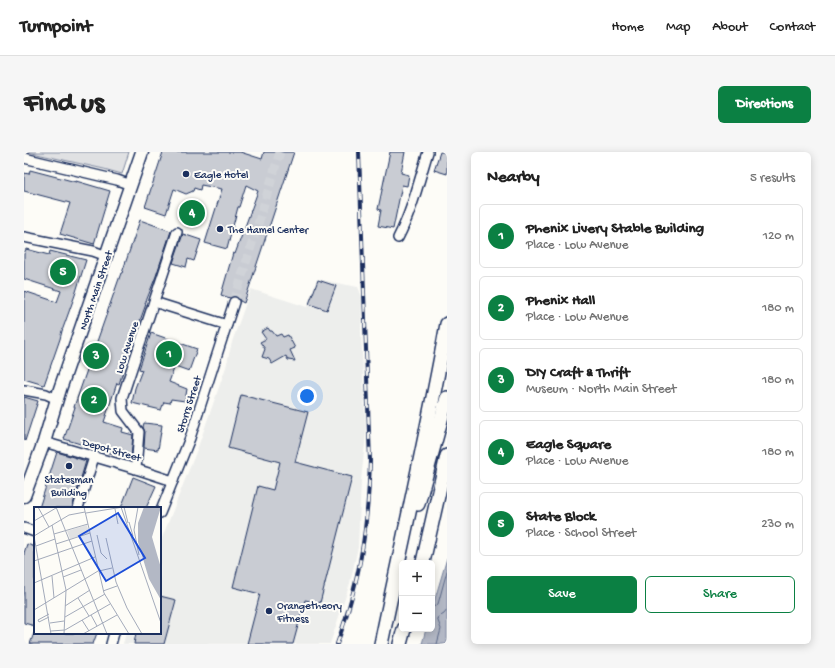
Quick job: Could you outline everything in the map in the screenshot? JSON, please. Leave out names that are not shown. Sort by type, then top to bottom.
[{"type":"highway","points":[[381,644],[447,324]]},
{"type":"highway","points":[[391,594],[447,398]]},
{"type":"highway","points":[[423,560],[447,456]]},
{"type":"highway","points":[[424,560],[447,495]]},
{"type":"highway","points":[[400,644],[403,632]]},
{"type":"main road","name":"North Main Street","points":[[24,496],[44,442],[57,399],[142,152]]},
{"type":"street","points":[[398,238],[408,218],[428,152]]},
{"type":"street","points":[[24,158],[117,180],[131,185]]},
{"type":"street","name":"Low Avenue","points":[[136,469],[139,432],[123,411],[122,398],[177,232]]},
{"type":"street","points":[[24,237],[107,256]]},
{"type":"street","points":[[154,302],[227,325]]},
{"type":"street","name":"Storrs Street","points":[[161,511],[190,438],[234,302]]},
{"type":"street","points":[[24,390],[46,394],[57,399]]},
{"type":"street","name":"Depot Street","points":[[44,442],[173,481]]},
{"type":"street","points":[[78,507],[94,457]]},
{"type":"street","points":[[24,528],[34,532]]},
{"type":"street","points":[[111,644],[114,634]]},
{"type":"shaded area","points":[[28,152],[129,152],[122,174]]},
{"type":"shaded area","points":[[317,279],[358,287],[362,297],[361,332],[366,434],[361,481],[358,547],[350,583],[330,644],[123,644],[126,634],[161,634],[161,540],[198,447],[251,289],[307,307]]},
{"type":"water","points":[[447,558],[447,644],[422,644],[425,632],[435,632],[435,599]]},
{"type":"building","points":[[163,152],[240,152],[262,159],[264,152],[294,152],[244,303],[236,296],[230,298],[221,295],[233,253],[235,254],[258,191],[246,185],[238,207],[227,249],[205,243],[222,189],[201,185],[200,190],[194,188],[193,191],[186,194],[174,189],[166,214],[145,207]]},
{"type":"building","points":[[390,152],[405,152],[401,173],[409,175],[407,186],[402,185],[393,229],[378,226],[381,210],[378,209]]},
{"type":"building","points":[[440,152],[447,152],[447,174],[434,170]]},
{"type":"building","points":[[30,170],[110,191],[94,244],[60,234],[70,203],[24,191],[24,173],[29,174]]},
{"type":"building","points":[[140,220],[171,231],[132,343],[134,344],[130,350],[119,384],[117,383],[104,422],[123,428],[122,432],[133,435],[131,459],[64,439]]},
{"type":"building","points":[[183,234],[201,240],[194,261],[188,259],[186,267],[173,263]]},
{"type":"building","points":[[26,249],[49,255],[50,251],[86,260],[44,385],[24,379],[24,291],[57,302],[61,291],[24,279],[24,254]]},
{"type":"building","points":[[318,280],[336,286],[327,310],[309,304]]},
{"type":"building","points":[[268,328],[276,336],[281,334],[283,337],[288,335],[295,348],[290,350],[295,361],[288,360],[286,356],[272,364],[269,359],[262,357],[265,349],[260,342],[266,339],[261,332]]},
{"type":"building","points":[[151,333],[197,349],[189,371],[175,366],[169,382],[187,389],[185,401],[171,399],[170,403],[164,402],[161,410],[132,403],[135,388],[142,370],[139,369]]},
{"type":"building","points":[[241,395],[308,412],[295,462],[352,477],[320,603],[305,600],[293,644],[247,644],[260,594],[233,587],[258,486],[273,490],[280,462],[228,448]]},
{"type":"building","points":[[24,397],[38,401],[25,441],[24,440]]},
{"type":"building","points":[[144,423],[162,425],[158,450],[144,448]]},
{"type":"building","points":[[57,452],[86,461],[72,507],[39,507]]},
{"type":"building","points":[[133,477],[156,486],[146,507],[121,507]]},
{"type":"building","points":[[27,544],[34,547],[34,626],[24,623],[24,553]]},
{"type":"building","points":[[161,596],[176,600],[164,644],[134,644],[136,634],[161,634]]},
{"type":"building","points":[[34,633],[97,634],[93,644],[30,644]]},
{"type":"tunnel","points":[[234,302],[280,152]]},
{"type":"railway","points":[[337,644],[358,574],[364,539],[370,472],[359,152]]},
{"type":"place","name":"Eagle Hotel","points":[[186,174]]},
{"type":"place","name":"Eagle Square","points":[[192,213]]},
{"type":"place","name":"The Hamel Center","points":[[220,229]]},
{"type":"place","name":"State Block","points":[[63,272]]},
{"type":"place","name":"Phenix Livery Stable Building","points":[[169,354]]},
{"type":"place","name":"DIY Craft & Thrift","points":[[96,356]]},
{"type":"place","name":"Phenix Hall","points":[[94,400]]},
{"type":"place","name":"Statesman Building","points":[[69,466]]},
{"type":"place","name":"Orangetheory Fitness","points":[[269,611]]}]
